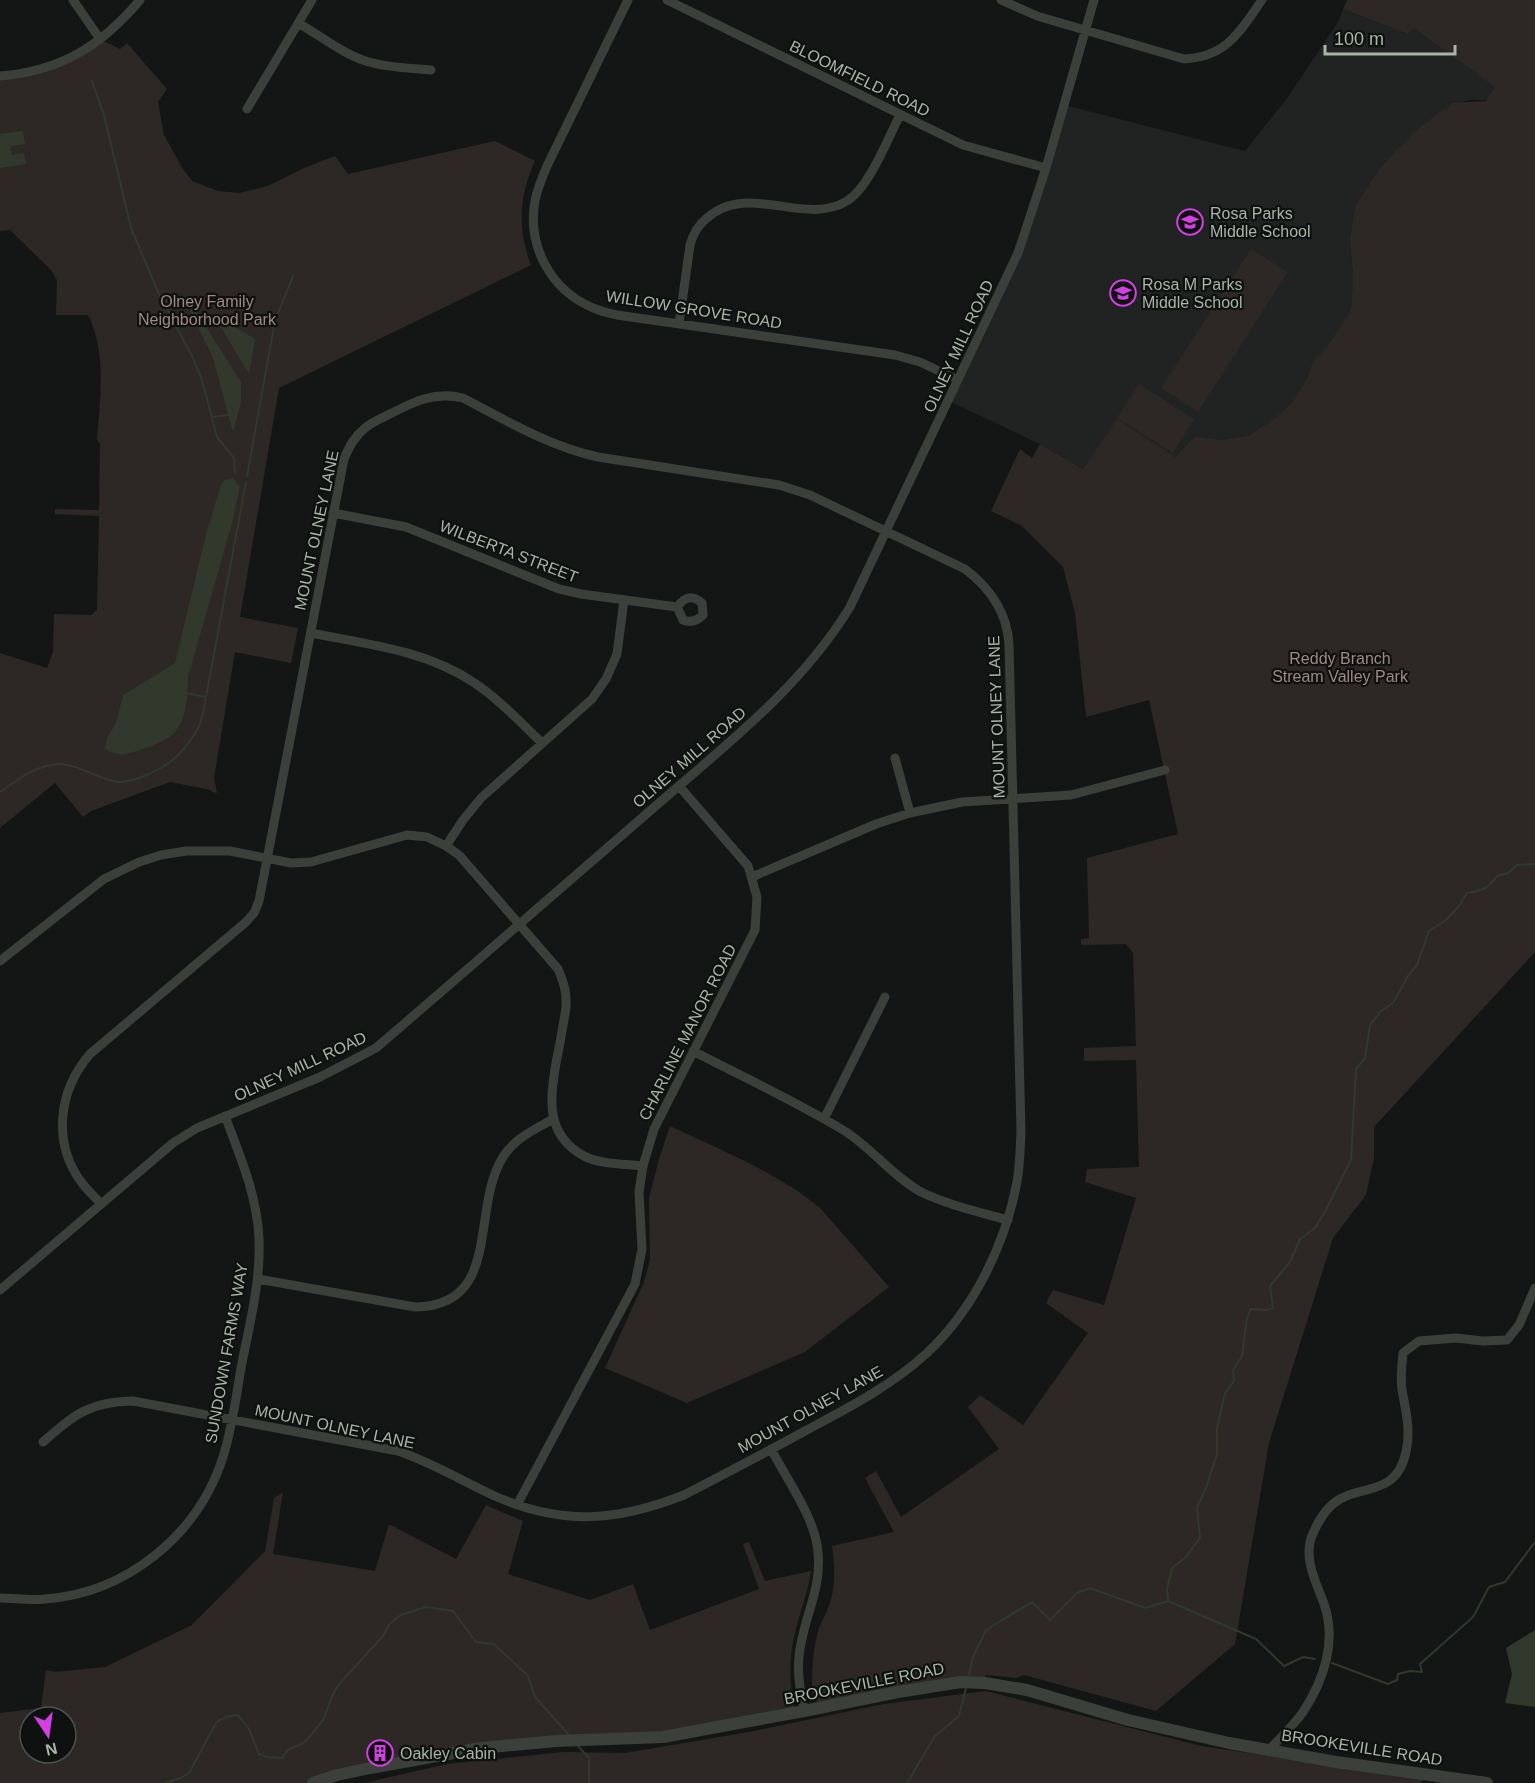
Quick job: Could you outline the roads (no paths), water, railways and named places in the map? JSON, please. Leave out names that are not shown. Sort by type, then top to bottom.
[{"type":"street","points":[[73,0],[100,39]]},
{"type":"street","points":[[0,76],[51,67],[84,52],[124,19],[140,0]]},
{"type":"street","points":[[247,110],[312,0]]},
{"type":"street","name":"WILLOW GROVE ROAD","points":[[628,0],[546,166],[535,203],[533,229],[538,249],[549,273],[567,293],[577,300],[617,315],[895,355],[920,362],[958,380]]},
{"type":"street","name":"BLOOMFIELD ROAD","points":[[667,0],[963,145],[1046,168]]},
{"type":"street","points":[[1001,0],[1037,16],[1184,58],[1198,58],[1222,49],[1239,33],[1263,0]]},
{"type":"street","name":"OLNEY MILL ROAD","points":[[0,1290],[173,1143],[197,1128],[320,1077],[376,1048],[679,786],[772,703],[802,672],[835,631],[850,607],[1018,253],[1046,168],[1094,0]]},
{"type":"street","points":[[298,23],[368,62],[392,67],[431,70]]},
{"type":"street","points":[[678,324],[690,245],[701,222],[715,210],[741,202],[823,210],[843,203],[865,183],[900,115]]},
{"type":"street","name":"MOUNT OLNEY LANE","points":[[44,1442],[66,1422],[92,1406],[133,1401],[398,1451],[423,1460],[517,1505],[543,1513],[572,1518],[603,1517],[657,1506],[684,1495],[866,1399],[902,1374],[928,1352],[953,1323],[978,1287],[996,1253],[1008,1220],[1017,1180],[1021,1132],[1008,631],[996,599],[978,579],[965,569],[810,495],[779,485],[571,451],[540,439],[463,398],[430,396],[416,400],[365,427],[350,444],[344,459],[259,901],[254,913],[90,1054],[70,1083],[64,1102],[62,1125],[66,1148],[82,1183],[101,1204]]},
{"type":"street","name":"WILBERTA STREET","points":[[333,513],[406,527],[559,589],[677,607]]},
{"type":"street","points":[[446,846],[481,798],[592,699],[606,680],[616,654],[624,600]]},
{"type":"street","points":[[311,633],[405,651],[449,668],[495,697],[542,743]]},
{"type":"street","points":[[896,758],[910,813]]},
{"type":"street","points":[[752,877],[876,824],[910,813],[962,802],[1071,795],[1165,770]]},
{"type":"street","name":"CHARLINE MANOR ROAD","points":[[517,1505],[634,1284],[642,1249],[639,1192],[643,1166],[654,1129],[755,930],[758,907],[752,877],[742,858],[679,786]]},
{"type":"street","points":[[0,961],[104,879],[139,862],[161,855],[186,851],[230,851],[291,863],[311,862],[407,835],[427,837],[459,855],[558,969],[564,982],[567,996],[551,1092],[553,1119],[565,1142],[591,1159],[643,1166]]},
{"type":"street","points":[[824,1119],[885,997]]},
{"type":"street","points":[[693,1051],[824,1119],[857,1139],[920,1191],[941,1200],[1008,1220]]},
{"type":"street","name":"SUNDOWN FARMS WAY","points":[[0,1598],[45,1599],[79,1594],[128,1575],[156,1556],[179,1534],[202,1503],[223,1458],[258,1279],[259,1238],[254,1201],[243,1163],[225,1116]]},
{"type":"street","points":[[258,1279],[415,1307],[428,1307],[448,1301],[468,1283],[478,1264],[492,1183],[501,1159],[522,1136],[553,1119]]},
{"type":"street","points":[[1270,1749],[1302,1713],[1324,1668],[1329,1648],[1329,1619],[1310,1564],[1310,1541],[1320,1518],[1332,1504],[1339,1500],[1384,1485],[1401,1467],[1406,1455],[1409,1420],[1402,1388],[1403,1353],[1419,1341],[1456,1338],[1483,1341],[1506,1340],[1519,1325],[1535,1288]]},
{"type":"street","points":[[771,1449],[808,1518],[818,1551],[817,1588],[798,1657],[804,1711]]},
{"type":"street","name":"BROOKEVILLE ROAD","points":[[313,1783],[370,1768],[481,1748],[603,1738],[663,1737],[961,1682],[1011,1686],[1128,1720],[1229,1743],[1336,1762],[1487,1783]]},
{"type":"waterway","points":[[92,81],[104,115],[131,228],[158,292],[193,358],[202,380],[217,437],[234,458],[235,473]]},
{"type":"waterway","points":[[247,476],[275,321],[293,276]]},
{"type":"waterway","points":[[212,417],[229,415]]},
{"type":"waterway","points":[[0,792],[34,770],[57,764],[71,766],[113,781],[129,781],[166,764],[187,745],[198,728],[203,713],[246,482]]},
{"type":"waterway","points":[[186,693],[206,697]]},
{"type":"waterway","points":[[1168,1601],[1167,1589],[1172,1568],[1185,1558],[1200,1538],[1197,1507],[1217,1454],[1217,1428],[1225,1393],[1234,1381],[1233,1370],[1242,1356],[1247,1318],[1251,1309],[1273,1308],[1270,1286],[1290,1262],[1300,1239],[1315,1228],[1351,1160],[1356,1069],[1365,1058],[1370,1025],[1381,1011],[1393,1003],[1417,965],[1429,931],[1446,920],[1467,893],[1484,888],[1497,876],[1508,873],[1517,865],[1535,864]]},
{"type":"waterway","points":[[1332,1663],[1388,1684],[1397,1680],[1398,1674],[1410,1671],[1422,1672],[1420,1664],[1473,1617],[1489,1587],[1505,1582],[1535,1542]]},
{"type":"waterway","points":[[968,1679],[973,1657],[986,1630],[1032,1602],[1050,1620],[1077,1593],[1090,1588],[1145,1608],[1168,1601],[1256,1639],[1284,1666],[1303,1657],[1315,1659]]},
{"type":"waterway","points":[[165,1783],[189,1773],[216,1723],[229,1716],[238,1715],[249,1729],[259,1754],[282,1758],[288,1750],[305,1742],[323,1720],[334,1692],[383,1636],[390,1623],[401,1615],[426,1607],[453,1611],[476,1642],[494,1644],[528,1676],[535,1697],[570,1736]]},
{"type":"waterway","points":[[907,1783],[935,1736],[959,1716],[966,1688]]},
{"type":"waterway","points":[[577,1745],[589,1758],[589,1783]]},
{"type":"place","name":"Rosa Parks Middle School","points":[[1190,222]]},
{"type":"place","name":"Rosa M Parks Middle School","points":[[1123,293]]},
{"type":"place","name":"Oakley Cabin","points":[[380,1753]]},
{"type":"park label","name":"Olney Family Neighborhood Park","points":[[207,310]]},
{"type":"park label","name":"Reddy Branch Stream Valley Park","points":[[1340,667]]}]
